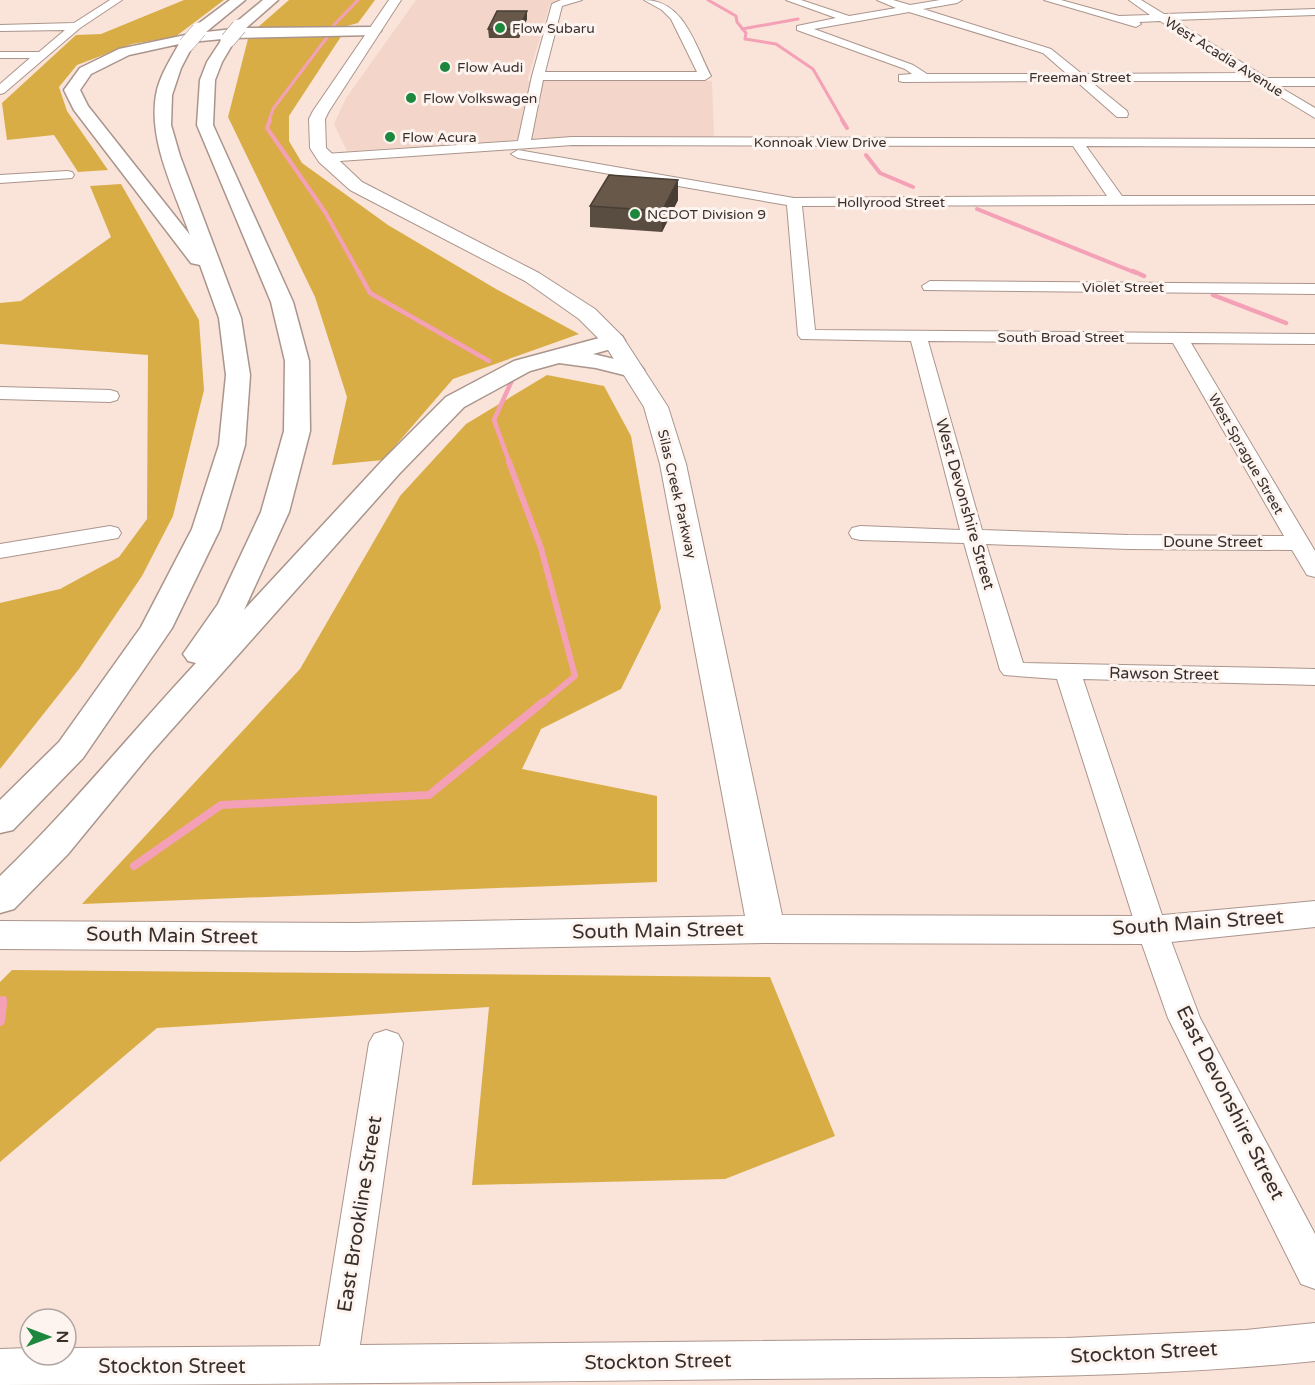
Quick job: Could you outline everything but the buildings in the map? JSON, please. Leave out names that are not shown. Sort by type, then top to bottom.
[{"type":"highway","points":[[0,821],[71,750],[156,628],[206,529],[232,445],[238,375],[230,318],[171,156],[163,125],[164,95],[173,68],[186,45],[199,30],[238,0]]},
{"type":"highway","points":[[138,746],[233,604],[275,512],[297,431],[297,362],[282,302],[205,124],[203,93],[211,66],[234,33],[270,0]]},
{"type":"highway","points":[[218,283],[80,107],[72,90],[85,71],[124,52],[156,44],[249,32],[374,31]]},
{"type":"highway","points":[[0,899],[55,845],[138,746],[390,468],[455,402],[522,366],[614,342]]},
{"type":"highway","points":[[522,366],[568,359],[596,361],[633,370]]},
{"type":"main road","points":[[325,158],[318,148],[317,119],[395,0]]},
{"type":"main road","name":"Silas Creek Parkway","points":[[325,158],[356,186],[532,277],[587,314],[614,342],[656,407],[673,464],[766,929]]},
{"type":"main road","name":"South Main Street","points":[[0,935],[355,937],[766,929],[1152,930],[1315,914]]},
{"type":"street","points":[[0,90],[76,26],[117,0]]},
{"type":"street","points":[[524,143],[538,76],[557,4],[577,0]]},
{"type":"street","points":[[538,76],[705,76],[676,18],[666,8],[649,0]]},
{"type":"street","points":[[791,0],[848,19]]},
{"type":"street","points":[[882,0],[1047,51],[1122,114]]},
{"type":"street","points":[[922,76],[909,67],[801,28],[957,0]]},
{"type":"street","points":[[1049,0],[1198,42]]},
{"type":"street","name":"West Acadia Avenue","points":[[1134,0],[1315,114]]},
{"type":"street","points":[[1287,0],[1313,13]]},
{"type":"street","points":[[1120,20],[1313,13]]},
{"type":"street","points":[[0,28],[76,26]]},
{"type":"street","points":[[0,55],[39,55]]},
{"type":"street","name":"Freeman Street","points":[[903,78],[922,76],[1315,82]]},
{"type":"street","name":"Konnoak View Drive","points":[[325,158],[524,143],[1315,143]]},
{"type":"street","points":[[1077,143],[1118,201]]},
{"type":"street","name":"Hollyrood Street","points":[[472,147],[794,202],[1315,200]]},
{"type":"street","points":[[0,179],[67,175]]},
{"type":"street","name":"South Broad Street","points":[[794,202],[807,335],[1315,339]]},
{"type":"street","name":"Violet Street","points":[[930,286],[1315,289]]},
{"type":"street","name":"West Devonshire Street","points":[[918,336],[973,536],[1013,670]]},
{"type":"street","name":"West Sprague Street","points":[[1178,337],[1315,570]]},
{"type":"street","points":[[0,393],[110,396]]},
{"type":"street","points":[[0,551],[110,533]]},
{"type":"street","name":"Doune Street","points":[[860,533],[1128,542],[1299,543]]},
{"type":"street","name":"Rawson Street","points":[[1013,670],[1315,677]]},
{"type":"street","points":[[1068,673],[1152,930]]},
{"type":"street","name":"East Devonshire Street","points":[[1152,930],[1184,1018],[1315,1272]]},
{"type":"street","name":"East Brookline Street","points":[[336,1375],[386,1043]]},
{"type":"street","name":"Stockton Street","points":[[0,1368],[336,1375],[1066,1357],[1246,1349],[1315,1342]]},
{"type":"shaded area","points":[[184,0],[224,0],[175,37],[132,44],[77,65],[59,87],[67,111],[108,170],[78,172],[54,135],[7,140],[2,103],[76,35],[101,34]]},
{"type":"shaded area","points":[[289,0],[375,0],[358,23],[343,27],[257,28]]},
{"type":"shaded area","points":[[416,0],[559,0],[550,4],[527,81],[712,81],[714,138],[563,137],[347,151],[334,124],[346,98]]},
{"type":"shaded area","points":[[249,35],[342,35],[289,116],[289,141],[302,163],[388,225],[496,289],[579,334],[453,379],[383,460],[332,465],[347,397],[315,297],[228,117]]},
{"type":"shaded area","points":[[121,184],[199,320],[204,390],[173,516],[142,576],[79,669],[0,769],[0,603],[60,589],[119,557],[147,519],[148,355],[0,344],[0,303],[21,301],[111,237],[90,186]]},
{"type":"shaded area","points":[[547,375],[604,386],[631,436],[661,608],[621,689],[541,729],[522,769],[657,796],[657,882],[82,904],[300,669],[400,496],[466,424]]},
{"type":"shaded area","points":[[12,970],[770,977],[835,1136],[725,1179],[472,1185],[489,1007],[157,1028],[0,1162],[0,982]]},
{"type":"waterway","points":[[334,25],[358,0]]},
{"type":"waterway","points":[[708,0],[736,16],[737,22],[743,29]]},
{"type":"waterway","points":[[743,29],[798,19]]},
{"type":"waterway","points":[[743,29],[746,33],[745,39],[776,44],[813,69],[843,121]]},
{"type":"waterway","points":[[269,121],[273,109],[328,36]]},
{"type":"waterway","points":[[270,120],[267,128],[325,212],[359,273]]},
{"type":"waterway","points":[[842,120],[847,128]]},
{"type":"waterway","points":[[866,155],[880,173],[913,187]]},
{"type":"waterway","points":[[977,209],[1136,273]]},
{"type":"waterway","points":[[358,271],[370,293],[489,361]]},
{"type":"waterway","points":[[1133,271],[1144,276]]},
{"type":"waterway","points":[[1213,295],[1286,323]]},
{"type":"waterway","points":[[510,464],[494,420],[513,378]]},
{"type":"waterway","points":[[509,462],[541,548],[575,676],[541,704]]},
{"type":"waterway","points":[[134,866],[221,805],[429,795],[543,702]]},
{"type":"waterway","points":[[2,1006],[3,1000]]},
{"type":"waterway","points":[[0,1021],[2,1004]]},
{"type":"place","name":"Flow Subaru","points":[[500,28]]},
{"type":"place","name":"Flow Audi","points":[[445,67]]},
{"type":"place","name":"Flow Volkswagen","points":[[411,98]]},
{"type":"place","name":"Flow Acura","points":[[390,137]]},
{"type":"place","name":"NCDOT Division 9","points":[[635,214]]}]
